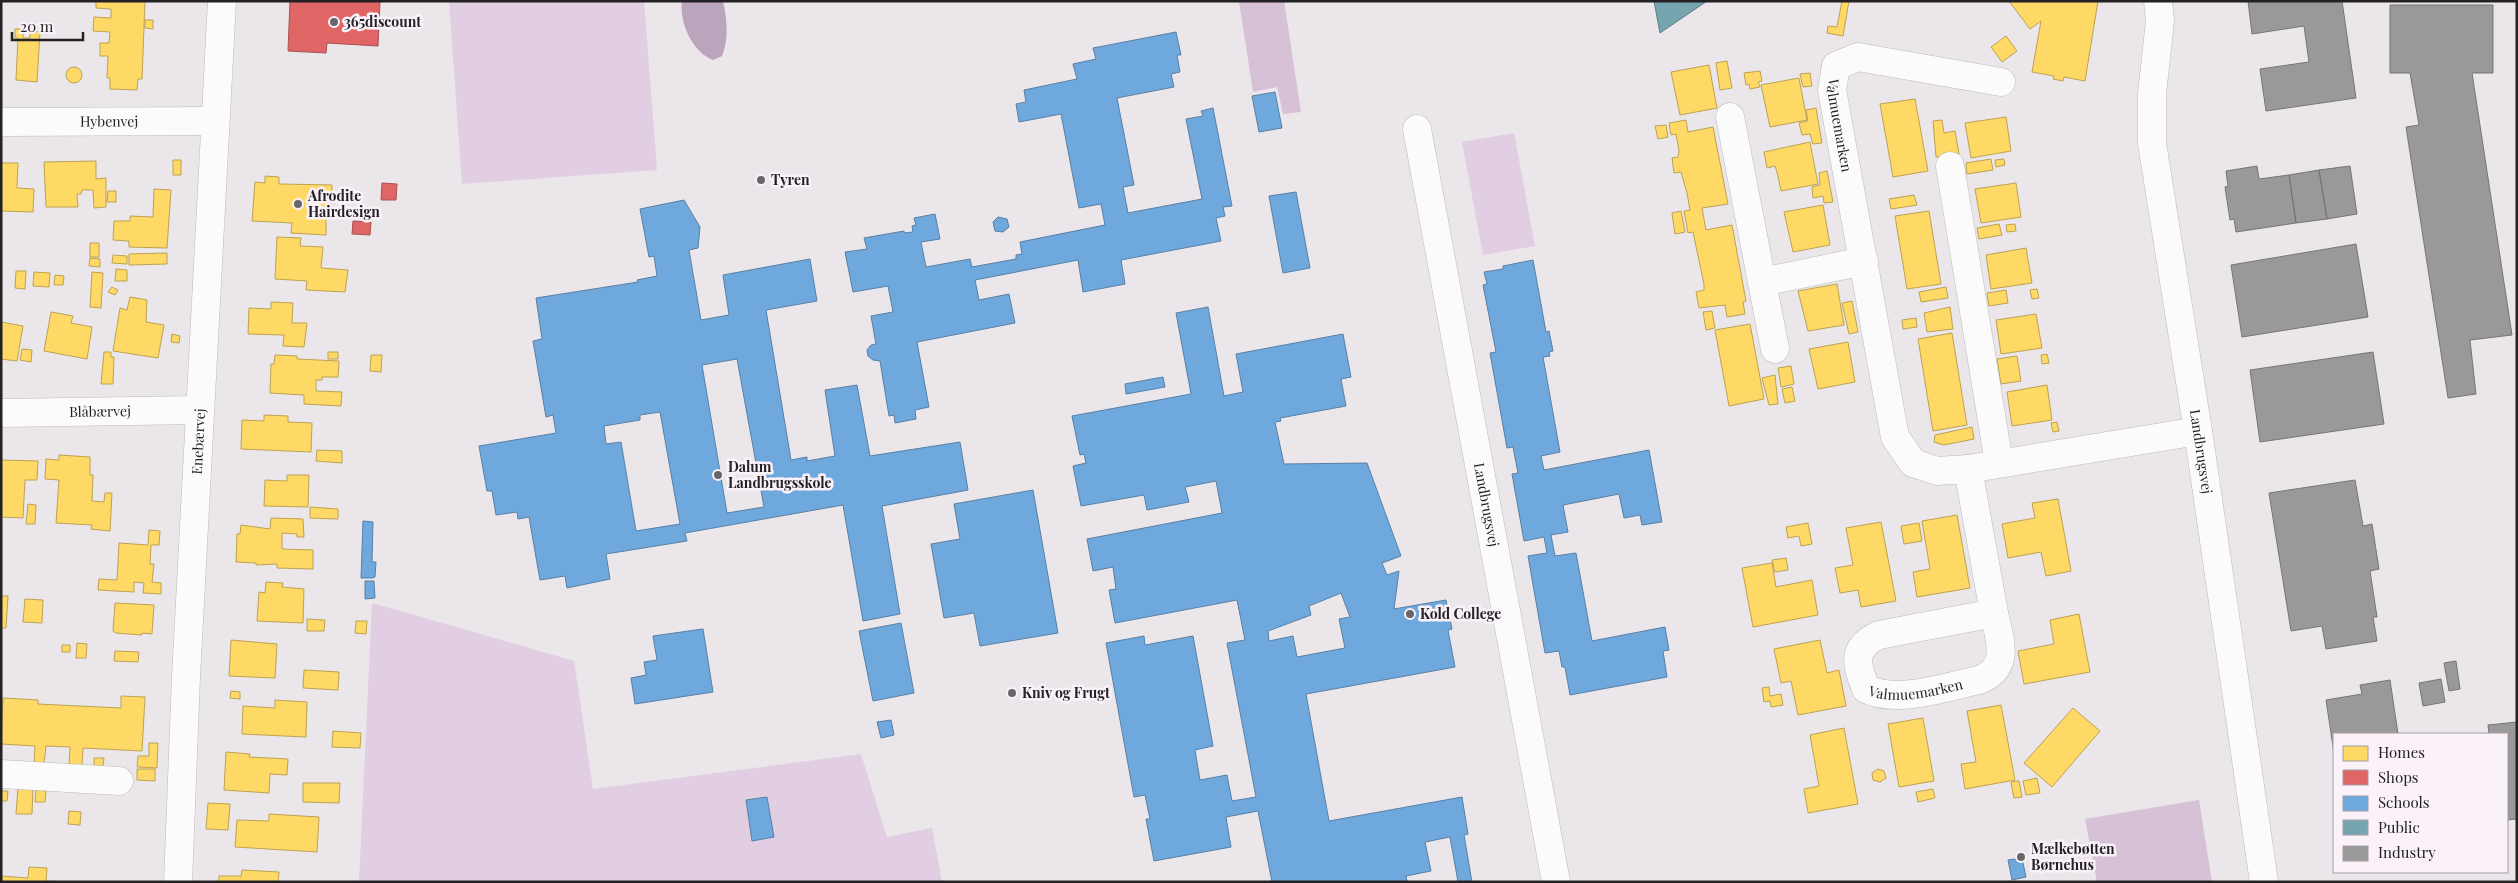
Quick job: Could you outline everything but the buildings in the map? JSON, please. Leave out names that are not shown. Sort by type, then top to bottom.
[{"type":"street","name":"Enebærvej","points":[[178,882],[199,410],[222,1]]},
{"type":"street","name":"Landbrugsvej","points":[[2163,8],[2152,94],[2152,143],[2198,431],[2264,882]]},
{"type":"street","name":"Valmuemarken","points":[[2001,82],[1858,56],[1836,66],[1832,90],[1895,436],[1913,463],[1937,472],[1968,469],[2198,431]]},
{"type":"street","points":[[1730,117],[1775,349]]},
{"type":"street","name":"Hybenvej","points":[[1,122],[215,121]]},
{"type":"street","name":"Landbrugsvej","points":[[1416,129],[1556,882]]},
{"type":"street","points":[[1950,166],[1999,463]]},
{"type":"street","points":[[1762,282],[1864,261]]},
{"type":"street","name":"Blåbærvej","points":[[1,413],[199,410]]},
{"type":"street","name":"Valmuemarken","points":[[1968,469],[2002,650],[1999,663],[1992,675],[1979,680],[1894,696],[1878,694],[1866,689],[1859,672],[1858,658],[1860,648],[1868,640],[1879,635],[1994,613]]},
{"type":"street","points":[[1,774],[119,781]]},
{"type":"shaded area","points":[[449,1],[644,1],[657,170],[462,184]]},
{"type":"shaded area","points":[[682,1],[723,1],[727,29],[726,43],[722,56],[713,60],[693,43],[685,27]]},
{"type":"shaded area","points":[[1239,1],[1284,1],[1301,112],[1283,114],[1277,87],[1253,92]]},
{"type":"shaded area","points":[[1514,133],[1535,246],[1483,255],[1462,142]]},
{"type":"shaded area","points":[[372,603],[574,661],[593,789],[861,754],[887,837],[932,828],[942,882],[359,882]]},
{"type":"shaded area","points":[[2199,800],[2212,882],[2097,882],[2085,819]]},
{"type":"place","name":"365discount","points":[[334,22]]},
{"type":"place","name":"Tyren","points":[[761,180]]},
{"type":"place","name":"Afrodite Hairdesign","points":[[298,204]]},
{"type":"place","name":"Dalum Landbrugsskole","points":[[718,475]]},
{"type":"place","name":"Kold College","points":[[1410,614]]},
{"type":"place","name":"Kniv og Frugt","points":[[1012,693]]},
{"type":"place","name":"Mælkebøtten Børnehus","points":[[2021,857]]}]
